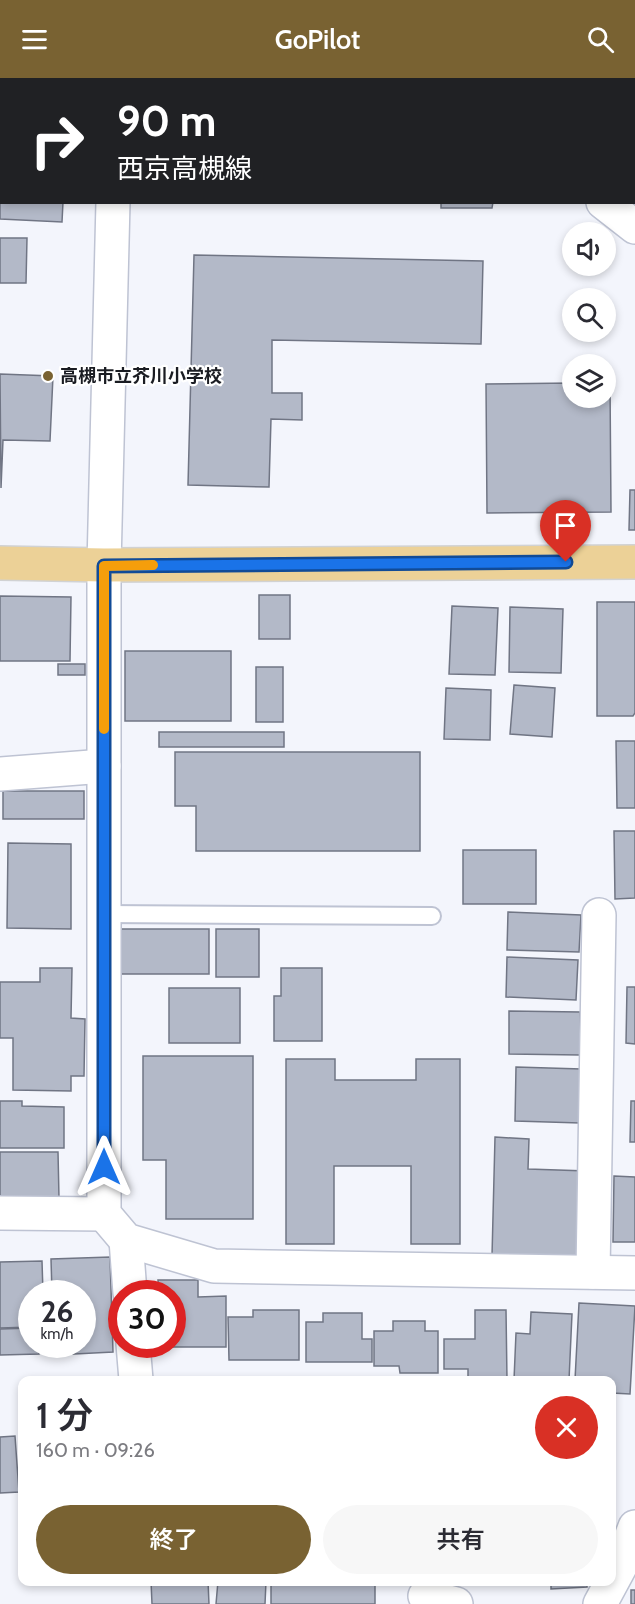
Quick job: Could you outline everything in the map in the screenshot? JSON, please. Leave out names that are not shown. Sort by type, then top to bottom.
[{"type":"main road","points":[[0,563],[104,566],[635,562]]},
{"type":"street","points":[[113,204],[104,566],[104,1214],[126,1240],[214,1266],[635,1273]]},
{"type":"street","points":[[606,204],[635,226]]},
{"type":"street","points":[[0,774],[104,766]]},
{"type":"street","points":[[592,1272],[599,915]]},
{"type":"street","points":[[0,1213],[104,1214]]},
{"type":"street","points":[[126,1240],[129,1280]]},
{"type":"street","points":[[135,1358],[136,1376]]},
{"type":"street","points":[[616,1574],[635,1527]]},
{"type":"street","points":[[600,1604],[610,1586]]},
{"type":"street","points":[[423,1594],[456,1604]]},
{"type":"lane","points":[[104,914],[432,916]]},
{"type":"building","points":[[0,204],[63,204],[62,222],[0,219]]},
{"type":"building","points":[[441,204],[493,204],[492,208],[441,208]]},
{"type":"building","points":[[0,238],[27,238],[26,283],[0,283]]},
{"type":"building","points":[[194,255],[483,261],[481,344],[272,340],[272,393],[302,393],[302,420],[271,419],[269,487],[188,485]]},
{"type":"building","points":[[0,374],[53,376],[50,441],[3,440],[1,488]]},
{"type":"building","points":[[562,383],[562,408],[610,408],[611,512],[487,513],[486,384]]},
{"type":"building","points":[[630,490],[635,490],[635,530],[629,530]]},
{"type":"building","points":[[259,595],[290,595],[290,639],[259,639]]},
{"type":"building","points":[[0,596],[71,597],[70,661],[0,661]]},
{"type":"building","points":[[597,602],[635,602],[635,713],[633,716],[597,716]]},
{"type":"building","points":[[452,606],[498,608],[495,675],[449,674]]},
{"type":"building","points":[[510,607],[563,609],[561,673],[509,672]]},
{"type":"building","points":[[125,651],[231,651],[231,721],[125,721]]},
{"type":"building","points":[[58,664],[85,664],[85,675],[58,675]]},
{"type":"building","points":[[256,667],[283,667],[283,722],[256,722]]},
{"type":"building","points":[[514,685],[555,688],[552,737],[510,734]]},
{"type":"building","points":[[446,688],[491,690],[490,740],[444,739]]},
{"type":"building","points":[[159,732],[284,732],[284,747],[159,747]]},
{"type":"building","points":[[616,741],[635,741],[635,808],[617,808]]},
{"type":"building","points":[[175,752],[420,752],[420,851],[196,851],[196,806],[175,806]]},
{"type":"building","points":[[3,791],[84,791],[84,819],[3,819]]},
{"type":"building","points":[[614,831],[635,831],[635,898],[615,899]]},
{"type":"building","points":[[8,843],[71,844],[71,929],[7,928]]},
{"type":"building","points":[[463,850],[536,850],[536,904],[463,904]]},
{"type":"building","points":[[508,912],[581,915],[579,952],[507,950]]},
{"type":"building","points":[[119,929],[209,929],[209,974],[119,974]]},
{"type":"building","points":[[216,929],[259,929],[259,977],[216,977]]},
{"type":"building","points":[[507,957],[578,960],[576,1000],[506,997]]},
{"type":"building","points":[[40,968],[72,968],[71,1018],[85,1019],[84,1076],[71,1076],[71,1091],[13,1090],[13,1038],[0,1038],[0,982],[40,982]]},
{"type":"building","points":[[281,968],[322,968],[322,1041],[274,1041],[274,996],[281,996]]},
{"type":"building","points":[[627,987],[635,987],[635,1044],[626,1043]]},
{"type":"building","points":[[169,988],[240,988],[240,1043],[169,1043]]},
{"type":"building","points":[[509,1011],[580,1012],[580,1055],[509,1054]]},
{"type":"building","points":[[143,1056],[253,1056],[253,1219],[166,1219],[166,1160],[143,1160]]},
{"type":"building","points":[[286,1059],[335,1059],[335,1080],[416,1080],[416,1059],[460,1059],[460,1244],[411,1244],[411,1166],[334,1166],[334,1244],[286,1244]]},
{"type":"building","points":[[516,1067],[581,1069],[580,1123],[515,1121]]},
{"type":"building","points":[[0,1101],[22,1101],[22,1106],[64,1107],[64,1148],[0,1148]]},
{"type":"building","points":[[631,1101],[635,1101],[635,1142],[630,1142]]},
{"type":"building","points":[[495,1137],[529,1139],[528,1169],[587,1171],[585,1259],[492,1256]]},
{"type":"building","points":[[0,1152],[58,1152],[59,1198],[0,1199]]},
{"type":"building","points":[[614,1176],[635,1177],[635,1242],[613,1242]]},
{"type":"building","points":[[110,1257],[108,1352],[96,1353],[96,1280],[52,1280],[51,1259]]},
{"type":"building","points":[[42,1261],[43,1280],[18,1280],[18,1327],[0,1328],[0,1262]]},
{"type":"building","points":[[186,1280],[198,1280],[198,1297],[226,1296],[226,1347],[186,1347]]},
{"type":"building","points":[[579,1303],[635,1306],[630,1394],[616,1393],[616,1376],[575,1376]]},
{"type":"building","points":[[253,1310],[299,1310],[299,1360],[229,1360],[228,1317],[253,1317]]},
{"type":"building","points":[[475,1310],[506,1310],[507,1376],[468,1376],[468,1369],[444,1369],[444,1339],[475,1339]]},
{"type":"building","points":[[531,1312],[572,1314],[569,1376],[514,1376],[516,1333],[530,1334]]},
{"type":"building","points":[[323,1313],[362,1313],[362,1339],[372,1339],[372,1362],[306,1362],[306,1322],[323,1322]]},
{"type":"building","points":[[393,1321],[425,1321],[425,1331],[438,1331],[438,1373],[400,1373],[399,1366],[374,1366],[374,1331],[393,1331]]},
{"type":"building","points":[[18,1328],[18,1355],[0,1355],[0,1329]]},
{"type":"building","points":[[15,1436],[18,1492],[0,1493],[0,1437]]},
{"type":"building","points":[[151,1586],[208,1586],[209,1604],[152,1604]]},
{"type":"building","points":[[218,1586],[266,1586],[265,1604],[216,1604]]},
{"type":"building","points":[[271,1586],[375,1586],[375,1604],[271,1604]]},
{"type":"building","points":[[551,1586],[587,1586],[587,1587],[551,1589]]},
{"type":"building","points":[[631,1590],[635,1590],[635,1604],[631,1604]]},
{"type":"slow traffic","points":[[104,729],[104,566],[153,565]]},
{"type":"place","name":"高槻市立芥川小学校","points":[[48,376]]},
{"type":"route","points":[[104,1167],[104,566],[566,562]]}]
